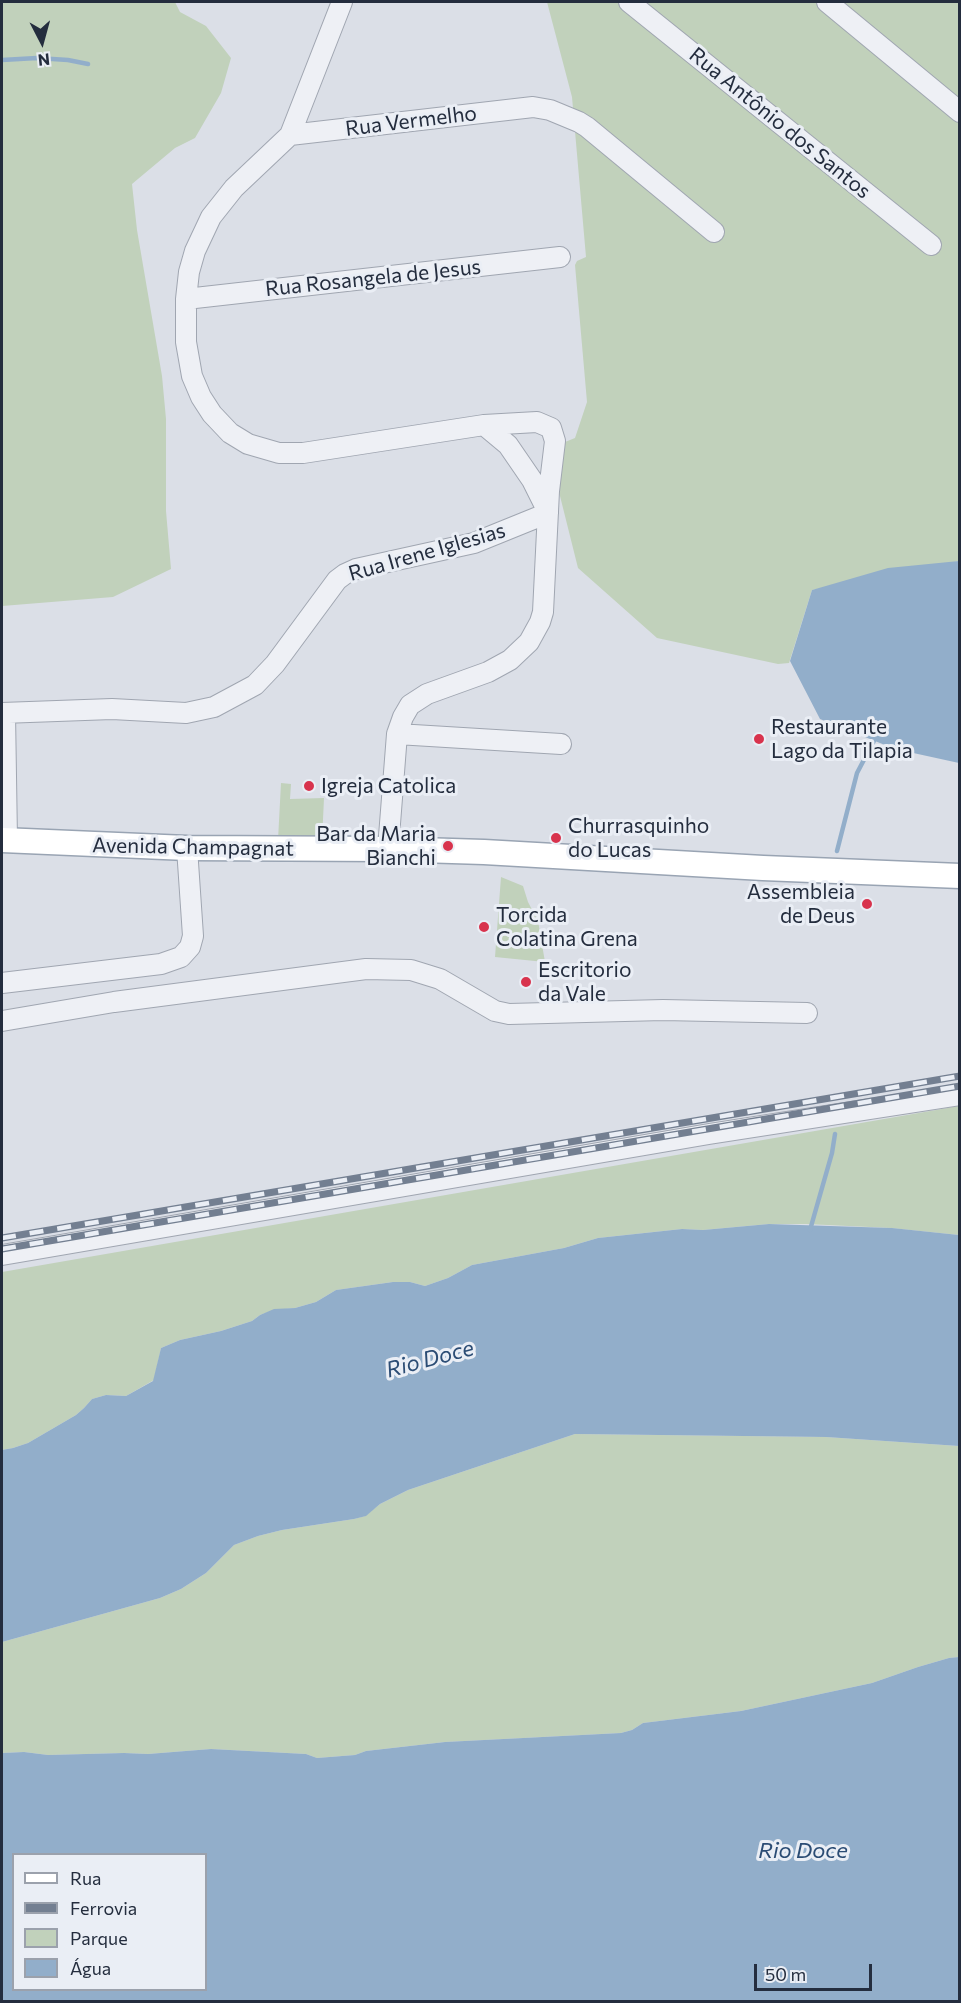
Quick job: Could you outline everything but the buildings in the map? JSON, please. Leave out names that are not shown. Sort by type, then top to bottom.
[{"type":"main road","name":"Avenida Champagnat","points":[[4,840],[74,845],[187,848],[484,852],[960,876]]},
{"type":"street","points":[[342,2],[290,135],[234,188],[211,217],[195,251],[189,272],[186,298],[186,342],[192,376],[212,414],[230,433],[248,444],[279,453],[303,453],[484,425],[537,423],[547,425],[553,431],[555,441],[548,513],[543,612],[536,632],[518,653],[501,666],[427,694],[410,705],[397,734],[388,849]]},
{"type":"street","name":"Rua Antônio dos Santos","points":[[629,2],[931,245]]},
{"type":"street","points":[[827,2],[960,112]]},
{"type":"street","name":"Rua Vermelho","points":[[290,135],[533,107],[550,110],[579,122],[714,232]]},
{"type":"street","name":"Rua Rosangela de Jesus","points":[[186,298],[560,256]]},
{"type":"street","points":[[484,425],[508,446],[532,480],[548,513]]},
{"type":"street","name":"Rua Irene Iglesias","points":[[3,713],[112,709],[186,713],[214,707],[255,685],[275,664],[332,587],[345,574],[356,569],[474,543],[548,513]]},
{"type":"street","points":[[3,713],[4,840]]},
{"type":"street","points":[[397,734],[561,744]]},
{"type":"street","points":[[2,982],[161,964],[173,961],[185,953],[193,936],[187,848]]},
{"type":"street","points":[[2,1021],[114,1002],[366,969],[411,970],[421,973],[458,988],[495,1011],[509,1014],[663,1010],[807,1013]]},
{"type":"street","points":[[2,1255],[709,1134],[960,1095]]},
{"type":"green space","points":[[2,2],[175,2],[180,12],[206,26],[231,58],[221,93],[195,138],[175,148],[132,184],[137,230],[162,376],[166,419],[166,511],[171,569],[113,597],[2,606]]},
{"type":"green space","points":[[547,2],[959,2],[959,561],[812,590],[789,663],[778,664],[657,638],[578,568],[549,452],[550,448],[575,438],[587,402],[575,265],[577,261],[586,257],[572,97]]},
{"type":"green space","points":[[281,783],[291,784],[290,799],[324,798],[322,841],[278,840]]},
{"type":"green space","points":[[501,877],[523,886],[538,921],[545,962],[495,957]]},
{"type":"green space","points":[[959,1106],[959,1235],[891,1228],[806,1224],[769,1224],[703,1230],[682,1229],[598,1238],[564,1248],[472,1265],[448,1278],[425,1286],[410,1282],[393,1282],[336,1290],[316,1302],[295,1308],[274,1310],[252,1321],[180,1340],[161,1348],[154,1380],[126,1396],[106,1395],[92,1399],[76,1415],[28,1443],[2,1450],[2,1272]]},
{"type":"green space","points":[[575,1434],[826,1437],[959,1446],[959,1657],[918,1667],[872,1683],[741,1711],[643,1723],[632,1730],[621,1733],[445,1742],[317,1758],[306,1754],[211,1749],[148,1754],[2,1753],[2,1642],[160,1598],[181,1589],[206,1573],[234,1545],[282,1530],[365,1516],[380,1504],[408,1490]]},
{"type":"water","points":[[959,561],[959,763],[895,749],[820,719],[790,661],[812,590],[888,568]]},
{"type":"water","name":"Rio Doce","points":[[769,1224],[892,1228],[959,1235],[959,1446],[826,1437],[575,1434],[408,1490],[380,1504],[366,1516],[282,1530],[234,1545],[206,1573],[181,1589],[160,1598],[2,1642],[2,1450],[28,1443],[76,1415],[92,1399],[106,1395],[126,1396],[153,1381],[161,1348],[180,1340],[252,1321],[274,1309],[295,1308],[316,1302],[336,1290],[393,1282],[410,1282],[425,1286],[448,1278],[472,1265],[564,1248],[598,1238],[682,1229],[703,1230]]},
{"type":"water","name":"Rio Doce","points":[[959,1657],[959,2001],[2,2001],[2,1753],[148,1754],[211,1749],[306,1754],[317,1758],[445,1742],[621,1733],[632,1730],[643,1723],[741,1711],[872,1683],[918,1667]]},
{"type":"waterway","points":[[2,60],[37,58],[88,64]]},
{"type":"waterway","points":[[837,851],[857,773],[876,737]]},
{"type":"waterway","points":[[810,1230],[832,1153],[835,1134]]},
{"type":"railway","points":[[2,1238],[960,1076]]},
{"type":"railway","points":[[2,1249],[960,1086]]},
{"type":"place","name":"Restaurante Lago da Tilapia","points":[[759,739]]},
{"type":"place","name":"Igreja Catolica","points":[[309,786]]},
{"type":"place","name":"Churrasquinho do Lucas","points":[[556,838]]},
{"type":"place","name":"Bar da Maria Bianchi","points":[[448,846]]},
{"type":"place","name":"Assembleia de Deus","points":[[867,904]]},
{"type":"place","name":"Torcida Colatina Grena","points":[[484,927]]},
{"type":"place","name":"Escritorio da Vale","points":[[526,982]]}]
